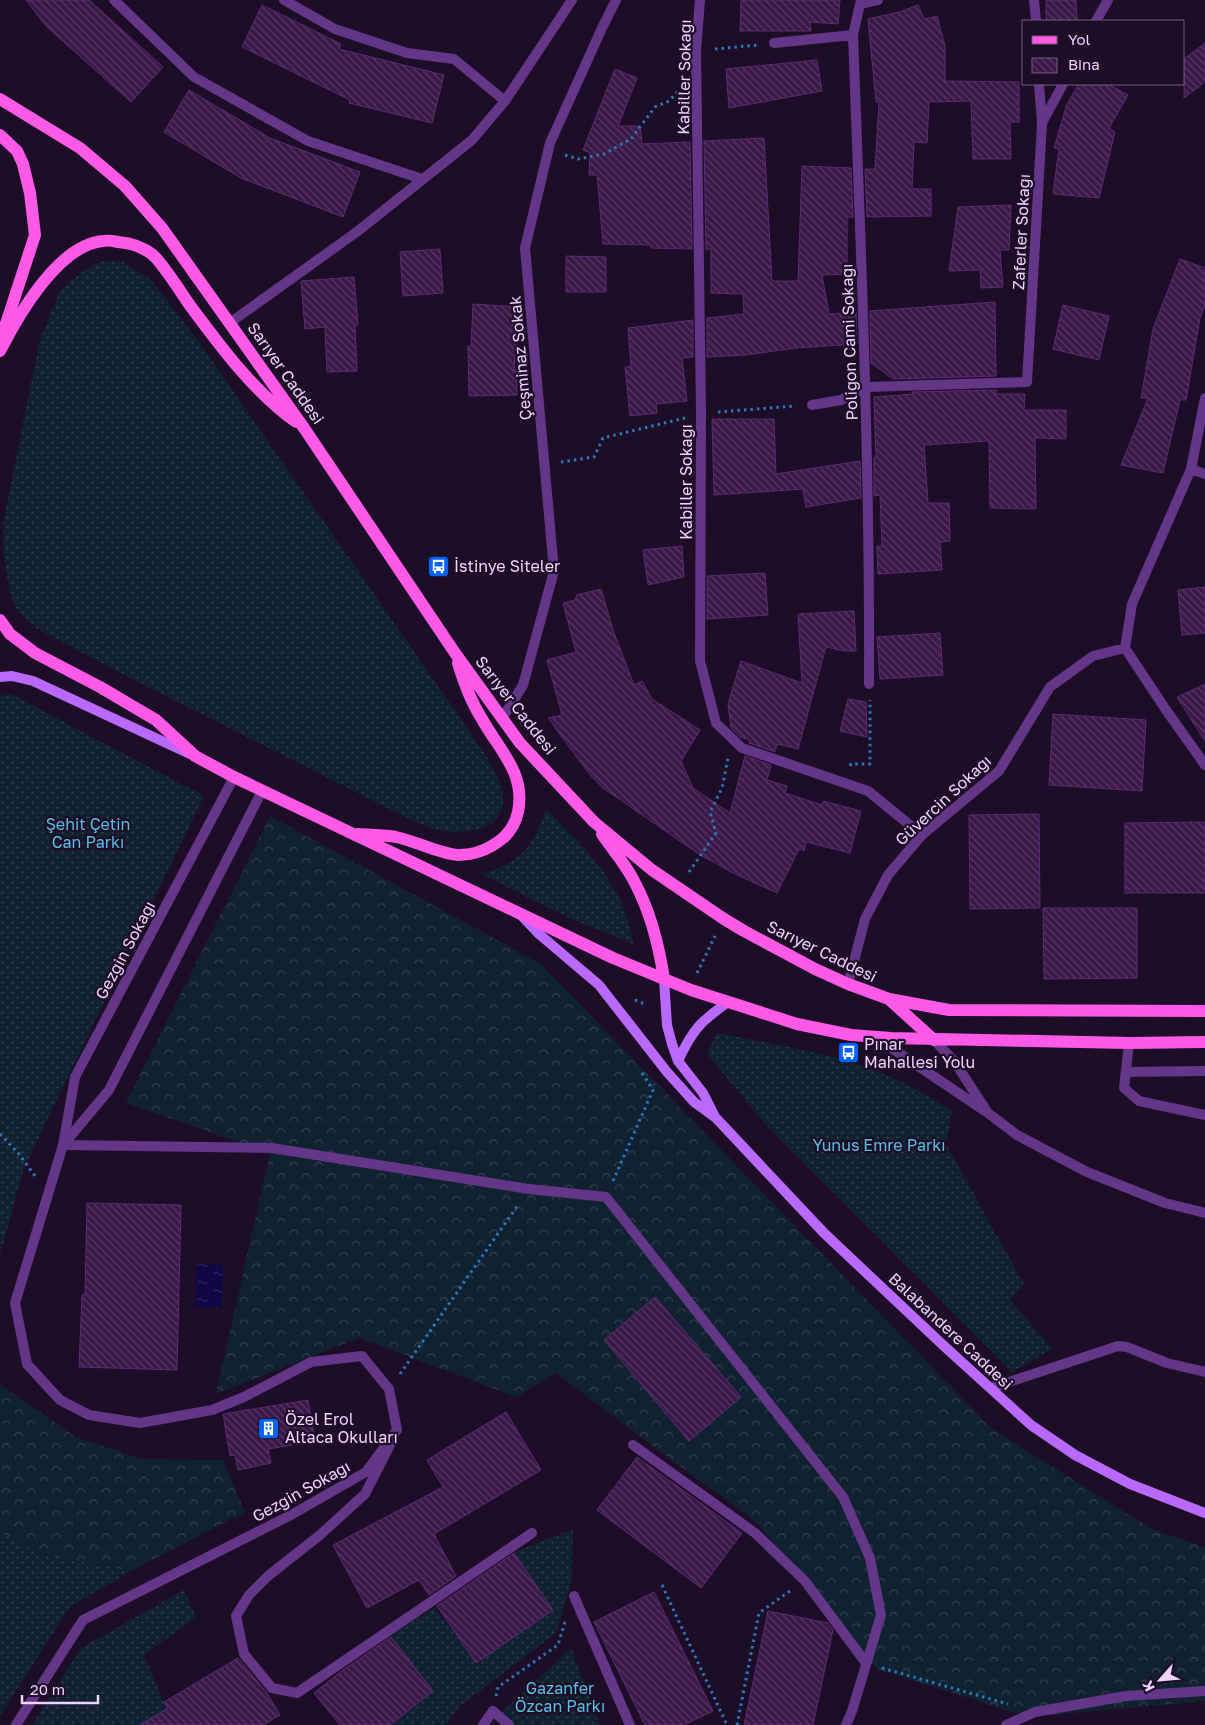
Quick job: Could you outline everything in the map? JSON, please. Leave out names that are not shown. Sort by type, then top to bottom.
[{"type":"main road","name":"Sarıyer Caddesi","points":[[0,99],[80,148],[125,186],[162,228],[304,428],[455,653],[520,743],[594,822],[652,870],[724,919],[815,969],[889,1000],[949,1010],[1205,1011]]},
{"type":"main road","points":[[0,135],[17,152],[23,164],[30,193],[35,235],[0,343]]},
{"type":"main road","points":[[0,351],[12,327],[35,292],[59,264],[83,247],[102,241],[131,244],[141,247],[154,256],[206,327],[256,388],[283,413],[304,428]]},
{"type":"main road","points":[[0,620],[10,634],[35,653],[100,687],[156,720],[195,756]]},
{"type":"main road","points":[[350,834],[395,837],[441,852],[458,855],[476,852],[493,846],[507,835],[517,819],[521,798],[516,775],[509,760],[481,718],[465,685],[455,653]]},
{"type":"main road","points":[[0,677],[12,676],[32,681],[195,756],[350,834],[613,958],[691,990],[797,1024],[851,1035],[934,1040],[1205,1042]]},
{"type":"main road","points":[[594,822],[634,881],[646,906],[654,930],[664,979],[667,1025],[672,1044],[678,1061],[703,1093],[716,1118]]},
{"type":"main road","points":[[520,914],[539,934],[599,985],[666,1072],[694,1102],[716,1118]]},
{"type":"main road","points":[[889,1000],[934,1040]]},
{"type":"main road","points":[[678,1061],[693,1032],[709,1016],[728,1002]]},
{"type":"main road","name":"Balabandere Caddesi","points":[[716,1118],[824,1233],[944,1346],[1032,1425],[1075,1455],[1130,1484],[1205,1513]]},
{"type":"street","points":[[114,0],[194,77],[308,142],[422,179]]},
{"type":"street","points":[[284,0],[335,29],[407,53],[454,59],[506,101]]},
{"type":"street","points":[[230,322],[358,231],[472,140],[506,101],[572,0]]},
{"type":"street","name":"Çeşminaz Sokak","points":[[502,719],[523,685],[554,571],[526,248],[548,150],[616,0]]},
{"type":"street","name":"Kabiller Sokağı","points":[[700,0],[696,51],[701,413],[700,661],[716,723],[742,748],[868,791],[922,835]]},
{"type":"street","points":[[861,2],[878,0]]},
{"type":"street","points":[[1034,0],[1036,20]]},
{"type":"street","points":[[1097,20],[1108,0]]},
{"type":"street","name":"Poligon Cami Sokağı","points":[[861,2],[853,35],[866,387],[870,684]]},
{"type":"street","points":[[774,43],[853,35]]},
{"type":"street","name":"Zaferler Sokağı","points":[[866,387],[1027,382],[1042,124],[1040,85]]},
{"type":"street","points":[[1042,124],[1062,85]]},
{"type":"street","points":[[812,405],[841,400],[866,387]]},
{"type":"street","points":[[1205,398],[1191,469],[1132,604],[1125,648],[1205,765]]},
{"type":"street","points":[[1191,469],[1205,474]]},
{"type":"street","name":"Güvercin Sokağı","points":[[848,984],[865,919],[888,875],[922,835],[998,771],[1050,687],[1093,656],[1125,648]]},
{"type":"street","name":"Gezgin Sokağı","points":[[16,1725],[83,1620],[291,1515],[366,1472],[397,1430],[389,1389],[362,1356],[311,1362],[244,1397],[212,1410],[140,1423],[89,1415],[60,1400],[27,1364],[15,1303],[63,1145],[75,1077],[234,777]]},
{"type":"street","name":"Gezgin Sokağı","points":[[63,1145],[109,1090],[262,791]]},
{"type":"street","points":[[874,1037],[988,1113],[1017,1136],[1087,1172],[1166,1202],[1205,1212]]},
{"type":"street","points":[[934,1040],[958,1066],[988,1113]]},
{"type":"street","points":[[1129,1042],[1124,1088],[1139,1101],[1205,1115]]},
{"type":"street","points":[[1126,1072],[1205,1071]]},
{"type":"street","points":[[63,1145],[272,1148],[529,1189],[606,1197],[843,1497],[870,1558],[881,1615],[846,1725]]},
{"type":"street","points":[[991,1388],[1118,1346],[1127,1347],[1167,1363],[1205,1372]]},
{"type":"street","points":[[397,1430],[365,1494],[268,1576],[249,1595],[236,1616],[244,1654],[272,1688],[297,1693],[532,1533]]},
{"type":"street","points":[[633,1445],[755,1533],[805,1581],[866,1663]]},
{"type":"street","points":[[574,1596],[630,1725]]},
{"type":"street","points":[[1006,1725],[1036,1712],[1126,1696],[1205,1691]]},
{"type":"street","points":[[483,1725],[493,1711],[509,1725]]},
{"type":"path","points":[[696,51],[774,43]]},
{"type":"path","points":[[548,150],[578,159],[604,154],[631,139],[655,107],[669,101],[697,71]]},
{"type":"path","points":[[542,440],[555,446],[559,462],[594,457],[603,438],[701,413],[812,405]]},
{"type":"path","points":[[845,783],[851,764],[870,764],[870,684]]},
{"type":"path","points":[[678,888],[716,833],[710,812],[722,788],[728,756],[742,748]]},
{"type":"path","points":[[691,990],[696,975],[724,919]]},
{"type":"path","points":[[606,1197],[653,1090],[637,1064],[650,1050]]},
{"type":"path","points":[[0,1134],[18,1154],[48,1195]]},
{"type":"path","points":[[389,1389],[529,1189]]},
{"type":"path","points":[[738,1725],[759,1614],[805,1581]]},
{"type":"path","points":[[662,1585],[727,1725]]},
{"type":"path","points":[[493,1711],[498,1687],[558,1645],[574,1596]]},
{"type":"path","points":[[866,1663],[1036,1712]]},
{"type":"green space","points":[[102,261],[124,262],[151,280],[199,342],[488,758],[502,791],[503,804],[500,814],[493,822],[474,830],[450,832],[413,821],[120,673],[36,628],[14,606],[4,557],[3,524],[40,339],[60,291],[81,272]]},
{"type":"green space","name":"Şehit Çetin Can Parkı","points":[[11,694],[204,796],[24,1168],[0,1255],[0,696]]},
{"type":"green space","points":[[546,809],[587,851],[613,886],[625,910],[633,944],[567,917],[481,874],[506,864],[524,852],[536,834]]},
{"type":"green space","points":[[270,816],[541,964],[991,1428],[1152,1529],[1205,1547],[1205,1701],[1028,1717],[877,1669],[756,1522],[556,1373],[516,1397],[359,1338],[216,1394],[270,1153],[126,1103]]},
{"type":"green space","name":"Yunus Emre Parkı","points":[[717,1033],[796,1048],[855,1064],[904,1083],[952,1111],[946,1144],[1024,1284],[1010,1300],[1053,1349],[1012,1372],[766,1125],[707,1054]]},
{"type":"green space","points":[[0,1384],[76,1437],[142,1459],[223,1460],[245,1512],[131,1571],[46,1555],[0,1532]]},
{"type":"green space","points":[[573,1529],[571,1584],[556,1633],[459,1707],[446,1725],[390,1725],[433,1691],[389,1634],[435,1608],[476,1662],[553,1610],[514,1552]]},
{"type":"green space","points":[[0,1532],[46,1555],[131,1571],[69,1608],[0,1716]]},
{"type":"green space","points":[[184,1590],[196,1617],[144,1655],[164,1702],[178,1725],[32,1725],[81,1648]]},
{"type":"green space","name":"Gazanfer Özcan Parkı","points":[[571,1648],[600,1725],[509,1725],[496,1718]]},
{"type":"water","points":[[196,1264],[223,1265],[222,1308],[195,1307]]},
{"type":"building","points":[[26,0],[89,0],[163,67],[131,102],[46,26]]},
{"type":"building","points":[[741,0],[840,0],[838,24],[810,22],[811,31],[740,31]]},
{"type":"building","points":[[1046,0],[1076,0],[1077,20],[1046,20]]},
{"type":"building","points":[[262,5],[341,44],[339,49],[444,75],[432,123],[349,103],[350,100],[242,47]]},
{"type":"building","points":[[918,5],[924,19],[937,16],[945,46],[945,81],[1019,82],[1019,122],[1010,122],[1011,159],[973,159],[971,101],[929,102],[927,143],[914,142],[912,189],[931,189],[931,216],[867,217],[865,169],[875,169],[879,102],[876,102],[868,19],[899,12]]},
{"type":"building","points":[[1205,43],[1205,82],[1184,98],[1185,85],[1185,58]]},
{"type":"building","points":[[817,60],[822,91],[729,108],[726,69]]},
{"type":"building","points":[[615,69],[637,78],[618,126],[640,126],[642,144],[690,142],[692,249],[651,248],[651,245],[603,244],[597,175],[589,175],[590,153],[583,150]]},
{"type":"building","points":[[1078,85],[1110,85],[1128,95],[1109,128],[1115,132],[1099,198],[1053,194],[1059,149],[1054,148],[1067,104]]},
{"type":"building","points":[[189,90],[270,138],[360,172],[343,217],[241,178],[164,132]]},
{"type":"building","points":[[764,138],[772,281],[798,281],[802,166],[851,168],[853,217],[847,217],[847,274],[822,275],[829,314],[856,312],[857,344],[707,357],[707,318],[744,314],[743,294],[711,293],[711,249],[706,249],[704,141]]},
{"type":"building","points":[[1011,205],[1009,250],[1000,250],[1003,287],[981,288],[980,270],[949,271],[958,207]]},
{"type":"building","points":[[440,249],[443,293],[403,296],[400,252]]},
{"type":"building","points":[[566,256],[606,257],[606,292],[566,292]]},
{"type":"building","points":[[1180,259],[1205,268],[1205,305],[1200,318],[1186,400],[1180,400],[1163,473],[1121,465],[1148,398],[1141,398],[1153,329]]},
{"type":"building","points":[[354,277],[358,325],[355,325],[357,371],[327,372],[325,327],[305,329],[301,281]]},
{"type":"building","points":[[995,302],[996,376],[893,379],[871,363],[870,311]]},
{"type":"building","points":[[473,304],[518,307],[514,370],[517,370],[517,395],[469,396],[468,346],[471,346]]},
{"type":"building","points":[[1063,305],[1109,316],[1099,360],[1053,349]]},
{"type":"building","points":[[693,320],[693,357],[682,358],[687,401],[656,404],[657,413],[630,416],[625,367],[631,366],[628,328]]},
{"type":"building","points":[[996,390],[996,394],[1025,394],[1024,410],[1066,410],[1066,439],[1035,438],[1036,509],[990,508],[989,441],[924,445],[928,503],[949,503],[950,541],[940,542],[942,570],[878,574],[877,546],[882,546],[880,495],[874,496],[874,458],[876,458],[874,397],[914,394],[912,392]]},
{"type":"building","points":[[712,419],[774,419],[776,474],[860,461],[861,498],[806,507],[803,489],[714,495]]},
{"type":"building","points":[[682,546],[684,577],[648,585],[643,550]]},
{"type":"building","points":[[765,573],[768,615],[707,619],[707,576]]},
{"type":"building","points":[[1205,587],[1205,633],[1182,635],[1178,590]]},
{"type":"building","points":[[601,589],[614,633],[634,685],[642,681],[652,699],[700,730],[681,761],[693,788],[730,813],[745,756],[771,765],[767,780],[787,786],[785,793],[822,805],[823,801],[861,811],[850,853],[806,842],[804,851],[799,849],[777,893],[733,873],[699,854],[603,788],[590,775],[548,718],[562,715],[547,660],[576,652],[563,603],[575,600],[577,595]]},
{"type":"building","points":[[854,611],[856,651],[844,651],[826,647],[798,749],[777,744],[775,752],[749,743],[750,740],[740,737],[731,728],[728,704],[741,661],[802,683],[798,614]]},
{"type":"building","points":[[940,633],[943,675],[880,679],[877,637]]},
{"type":"building","points":[[1205,684],[1205,741],[1177,697]]},
{"type":"building","points":[[848,699],[866,702],[867,737],[840,731]]},
{"type":"building","points":[[1053,714],[1146,720],[1142,791],[1049,785]]},
{"type":"building","points":[[1039,814],[1040,908],[970,909],[969,815]]},
{"type":"building","points":[[1205,822],[1205,893],[1125,893],[1125,823]]},
{"type":"building","points":[[1043,908],[1137,908],[1137,978],[1044,979]]},
{"type":"building","points":[[87,1203],[181,1205],[177,1370],[79,1367],[82,1295],[85,1295]]},
{"type":"building","points":[[655,1297],[741,1397],[689,1441],[604,1340]]},
{"type":"building","name":"Özel Erol Altaca Okulları","points":[[308,1400],[315,1441],[268,1449],[271,1463],[238,1470],[235,1455],[230,1456],[223,1414]]},
{"type":"building","points":[[506,1412],[541,1470],[434,1534],[456,1576],[429,1595],[419,1580],[367,1608],[333,1545],[443,1487],[427,1460]]},
{"type":"building","points":[[637,1457],[742,1533],[701,1588],[597,1510]]},
{"type":"building","points":[[514,1553],[553,1610],[476,1663],[437,1606]]},
{"type":"building","points":[[654,1592],[713,1711],[684,1725],[645,1725],[594,1622]]},
{"type":"building","points":[[768,1611],[828,1623],[833,1630],[813,1725],[744,1725]]},
{"type":"building","points":[[391,1637],[433,1691],[390,1725],[340,1725],[314,1693],[343,1670]]},
{"type":"building","points":[[238,1658],[267,1693],[280,1715],[263,1725],[140,1725],[168,1708],[164,1702]]},
{"type":"place","name":"İstinye Siteler","points":[[438,566]]},
{"type":"place","name":"Pınar Mahallesi Yolu","points":[[848,1053]]},
{"type":"place","name":"Özel Erol Altaca Okulları","points":[[269,1428]]}]
